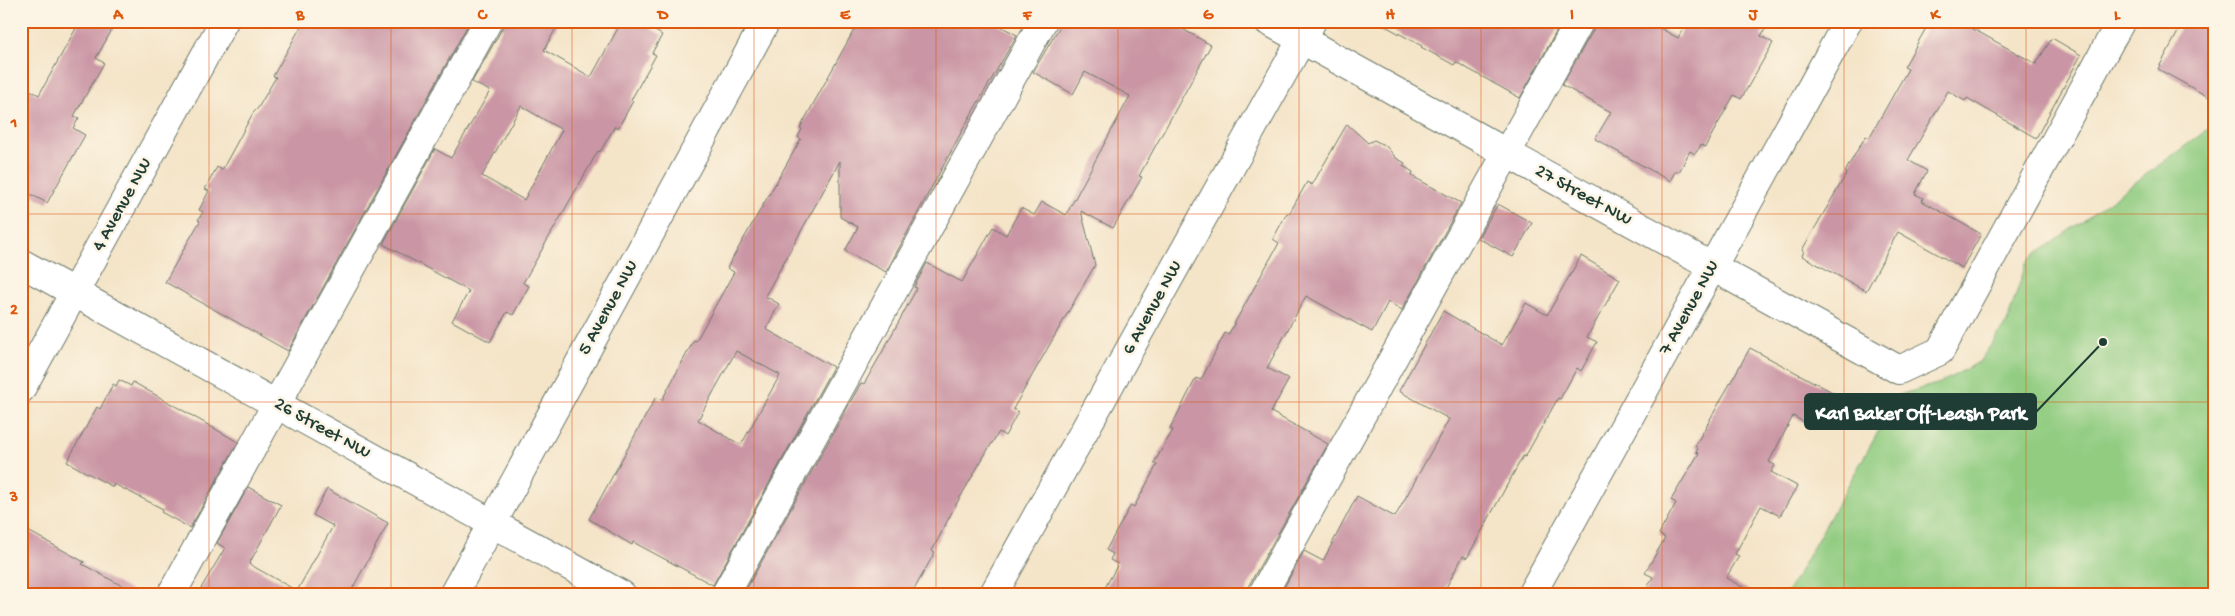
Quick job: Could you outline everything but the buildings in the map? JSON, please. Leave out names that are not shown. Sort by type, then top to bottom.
[{"type":"street","name":"4 Avenue NW","points":[[21,388],[224,21]]},
{"type":"street","points":[[171,595],[488,21]]},
{"type":"street","name":"5 Avenue NW","points":[[452,595],[766,21]]},
{"type":"street","points":[[725,595],[1043,21]]},
{"type":"street","name":"27 Street NW","points":[[1268,21],[1307,31],[1507,154],[1899,370],[1940,352],[2121,21]]},
{"type":"street","points":[[1262,595],[1580,21]]},
{"type":"street","name":"7 Avenue NW","points":[[1531,595],[1848,21]]},
{"type":"street","name":"6 Avenue NW","points":[[994,595],[1307,31]]},
{"type":"street","name":"26 Street NW","points":[[21,263],[622,595]]},
{"type":"green space","points":[[2214,125],[2214,595],[1786,595],[1899,395],[1940,383],[1979,362],[2007,322],[2027,261]]},
{"type":"place","name":"Karl Baker Off-Leash Park","points":[[2103,342]]}]
